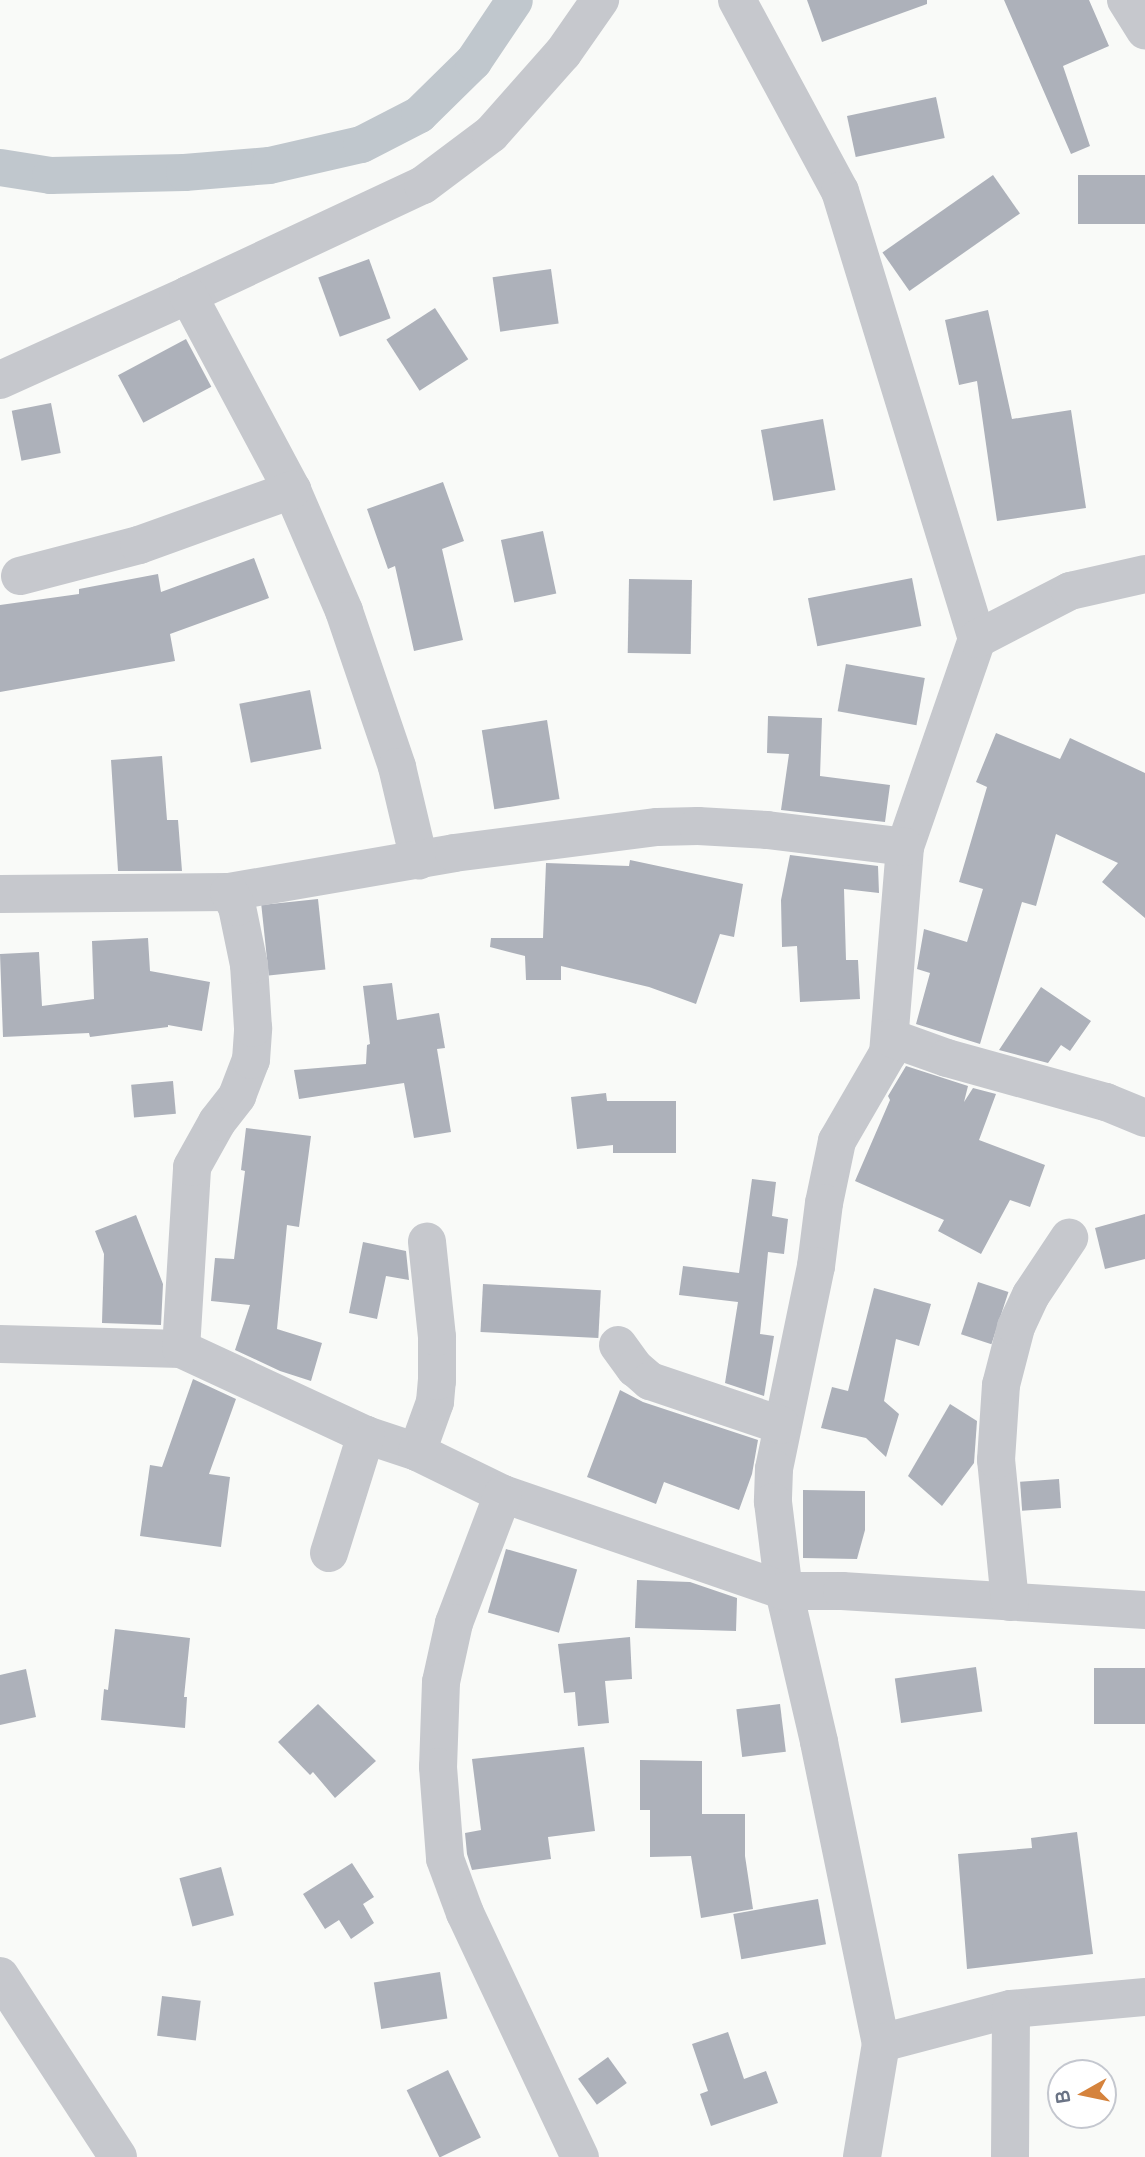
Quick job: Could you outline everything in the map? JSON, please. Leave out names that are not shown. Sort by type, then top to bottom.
[{"type":"street","points":[[0,380],[423,185],[491,134],[563,53],[600,0]]},
{"type":"street","points":[[737,0],[840,191],[977,639],[905,848],[888,1053],[837,1141],[806,1317],[781,1425],[774,1469],[773,1502],[784,1591],[819,1742],[881,2043],[862,2157]]},
{"type":"street","points":[[1126,0],[1145,31]]},
{"type":"street","points":[[188,295],[292,490],[359,649],[397,767],[419,860]]},
{"type":"street","points":[[20,576],[139,545],[292,490]]},
{"type":"street","points":[[977,639],[1070,592],[1145,574]]},
{"type":"street","points":[[0,894],[229,892],[454,853],[583,839],[657,827],[698,826],[767,830],[905,848]]},
{"type":"street","points":[[181,1349],[192,1167],[217,1122],[237,1096],[251,1060],[253,1028],[248,965],[237,907],[229,892]]},
{"type":"street","points":[[891,1038],[947,1058],[1106,1102],[1145,1118]]},
{"type":"street","points":[[1010,1602],[996,1460],[1001,1385],[1016,1326],[1031,1295],[1069,1238]]},
{"type":"street","points":[[417,1452],[435,1402],[436,1381],[437,1337],[427,1242]]},
{"type":"street","points":[[0,1344],[181,1349],[366,1435],[417,1452],[503,1494],[784,1591],[842,1591],[1145,1610]]},
{"type":"street","points":[[618,1345],[635,1368],[650,1381],[781,1425]]},
{"type":"street","points":[[329,1553],[366,1435]]},
{"type":"street","points":[[503,1494],[454,1623],[441,1682],[438,1768],[442,1834],[450,1877],[465,1913],[580,2157]]},
{"type":"street","points":[[0,1976],[118,2157]]},
{"type":"street","points":[[881,2043],[1011,2009],[1145,1997]]},
{"type":"street","points":[[1010,2157],[1011,2009]]},
{"type":"building","points":[[807,0],[927,0],[927,4],[822,42]]},
{"type":"building","points":[[1004,0],[1089,0],[1109,46],[1063,66],[1090,146],[1071,154]]},
{"type":"building","points":[[936,97],[945,138],[856,157],[847,116]]},
{"type":"building","points":[[993,175],[1020,214],[909,291],[882,252]]},
{"type":"building","points":[[1078,175],[1145,175],[1145,224],[1078,224]]},
{"type":"building","points":[[369,259],[391,318],[340,337],[318,277]]},
{"type":"building","points":[[551,269],[559,323],[500,332],[493,277]]},
{"type":"building","points":[[435,308],[468,359],[420,391],[386,340]]},
{"type":"building","points":[[988,310],[1012,419],[1071,410],[1086,508],[997,521],[977,381],[959,385],[945,320]]},
{"type":"building","points":[[186,339],[211,387],[143,423],[118,375]]},
{"type":"building","points":[[51,403],[61,453],[21,461],[12,411]]},
{"type":"building","points":[[823,419],[836,490],[773,501],[761,430]]},
{"type":"building","points":[[443,482],[464,541],[442,549],[463,640],[414,651],[395,566],[388,569],[367,509]]},
{"type":"building","points":[[543,531],[556,594],[514,603],[501,540]]},
{"type":"building","points":[[254,558],[269,598],[170,634],[175,661],[0,692],[0,605],[79,594],[79,589],[158,574],[161,592]]},
{"type":"building","points":[[912,578],[921,626],[817,646],[808,598]]},
{"type":"building","points":[[629,579],[692,580],[691,654],[628,653]]},
{"type":"building","points":[[846,664],[925,678],[916,725],[838,711]]},
{"type":"building","points":[[310,690],[321,749],[251,763],[239,704]]},
{"type":"building","points":[[768,716],[822,718],[820,776],[890,785],[885,822],[781,810],[789,754],[767,753]]},
{"type":"building","points":[[547,720],[560,799],[494,809],[482,730]]},
{"type":"building","points":[[996,733],[1060,759],[1070,738],[1145,773],[1145,918],[1102,882],[1118,863],[1056,834],[1036,906],[1022,902],[980,1044],[916,1024],[930,973],[917,969],[924,929],[967,942],[983,889],[959,882],[987,787],[976,782]]},
{"type":"building","points":[[162,756],[167,820],[178,820],[182,871],[118,871],[111,760]]},
{"type":"building","points":[[790,855],[878,866],[879,893],[844,889],[846,960],[858,960],[860,999],[800,1002],[797,946],[782,947],[781,900]]},
{"type":"building","points":[[630,860],[743,884],[734,937],[720,934],[696,1004],[649,987],[561,966],[561,980],[526,980],[525,956],[490,947],[491,938],[543,938],[546,863],[629,866]]},
{"type":"building","points":[[318,899],[325,970],[269,976],[261,905]]},
{"type":"building","points":[[148,938],[150,971],[210,982],[202,1031],[168,1025],[90,1037],[89,1033],[3,1037],[0,954],[39,952],[42,1006],[94,999],[92,941]]},
{"type":"building","points":[[392,983],[397,1020],[439,1013],[445,1048],[437,1049],[451,1132],[414,1138],[404,1083],[299,1099],[294,1070],[366,1064],[367,1045],[370,1044],[363,986]]},
{"type":"building","points":[[1041,987],[1091,1021],[1070,1051],[1061,1045],[1048,1063],[999,1050]]},
{"type":"building","points":[[906,1066],[968,1086],[964,1102],[973,1088],[996,1094],[979,1140],[1045,1165],[1030,1207],[1010,1200],[981,1254],[938,1231],[944,1220],[855,1181],[890,1100],[888,1096]]},
{"type":"building","points":[[173,1081],[176,1114],[134,1118],[131,1085]]},
{"type":"building","points":[[606,1093],[607,1101],[676,1101],[676,1153],[613,1153],[613,1145],[577,1149],[571,1097]]},
{"type":"building","points":[[246,1128],[311,1136],[299,1227],[287,1225],[277,1329],[322,1343],[311,1381],[280,1371],[235,1350],[250,1305],[211,1301],[215,1258],[234,1259],[245,1171],[241,1170]]},
{"type":"building","points":[[752,1179],[776,1182],[772,1216],[788,1219],[784,1254],[768,1252],[760,1334],[774,1336],[764,1396],[725,1383],[738,1302],[679,1295],[683,1266],[739,1273]]},
{"type":"building","points":[[1145,1214],[1145,1259],[1105,1269],[1095,1228]]},
{"type":"building","points":[[136,1215],[163,1284],[161,1325],[102,1323],[104,1254],[95,1231]]},
{"type":"building","points":[[363,1242],[406,1251],[409,1280],[386,1276],[377,1319],[349,1313]]},
{"type":"building","points":[[978,1282],[1008,1292],[991,1344],[961,1334]]},
{"type":"building","points":[[483,1284],[601,1290],[598,1338],[480,1332]]},
{"type":"building","points":[[874,1288],[931,1304],[919,1346],[896,1339],[884,1401],[899,1414],[886,1457],[866,1438],[821,1428],[832,1387],[848,1391]]},
{"type":"building","points":[[193,1379],[236,1399],[209,1474],[230,1477],[221,1547],[140,1536],[150,1465],[162,1467]]},
{"type":"building","points":[[620,1390],[643,1402],[758,1440],[752,1474],[739,1510],[664,1482],[656,1504],[587,1477]]},
{"type":"building","points":[[950,1404],[977,1421],[974,1463],[942,1506],[908,1476]]},
{"type":"building","points":[[1059,1479],[1061,1508],[1022,1511],[1020,1482]]},
{"type":"building","points":[[803,1490],[865,1491],[865,1530],[857,1559],[803,1558]]},
{"type":"building","points":[[506,1549],[577,1569],[559,1633],[488,1612]]},
{"type":"building","points":[[637,1580],[690,1582],[737,1598],[736,1631],[635,1628]]},
{"type":"building","points":[[115,1629],[190,1638],[184,1697],[187,1697],[185,1728],[101,1720],[104,1689],[108,1690]]},
{"type":"building","points":[[630,1637],[632,1679],[605,1681],[609,1723],[578,1726],[575,1692],[564,1693],[558,1644]]},
{"type":"building","points":[[976,1667],[982,1712],[901,1723],[895,1678]]},
{"type":"building","points":[[1094,1668],[1145,1668],[1145,1724],[1094,1724]]},
{"type":"building","points":[[26,1669],[36,1717],[0,1725],[0,1675]]},
{"type":"building","points":[[318,1704],[376,1761],[335,1798],[313,1772],[310,1775],[278,1742]]},
{"type":"building","points":[[780,1704],[786,1752],[742,1757],[736,1709]]},
{"type":"building","points":[[584,1747],[595,1831],[548,1837],[551,1859],[472,1870],[465,1833],[481,1830],[472,1759]]},
{"type":"building","points":[[640,1760],[702,1761],[702,1814],[745,1814],[745,1856],[753,1909],[701,1918],[691,1856],[650,1857],[650,1810],[640,1810]]},
{"type":"building","points":[[1077,1832],[1093,1954],[967,1969],[958,1854],[1032,1848],[1031,1838]]},
{"type":"building","points":[[352,1863],[374,1897],[363,1904],[374,1923],[351,1939],[339,1920],[325,1929],[303,1894]]},
{"type":"building","points":[[221,1867],[234,1915],[192,1926],[179,1878]]},
{"type":"building","points":[[818,1899],[826,1944],[741,1959],[733,1914]]},
{"type":"building","points":[[440,1972],[447,2018],[381,2029],[374,1982]]},
{"type":"building","points":[[162,1996],[201,2001],[196,2040],[157,2036]]},
{"type":"building","points":[[728,2032],[744,2079],[766,2071],[778,2103],[711,2126],[700,2094],[708,2091],[692,2044]]},
{"type":"building","points":[[608,2057],[627,2083],[597,2105],[578,2079]]},
{"type":"building","points":[[448,2070],[481,2137],[439,2157],[407,2090]]},
{"type":"waterway","points":[[0,167],[50,175],[184,172],[269,165],[361,144],[419,114],[473,61],[514,0]]}]
